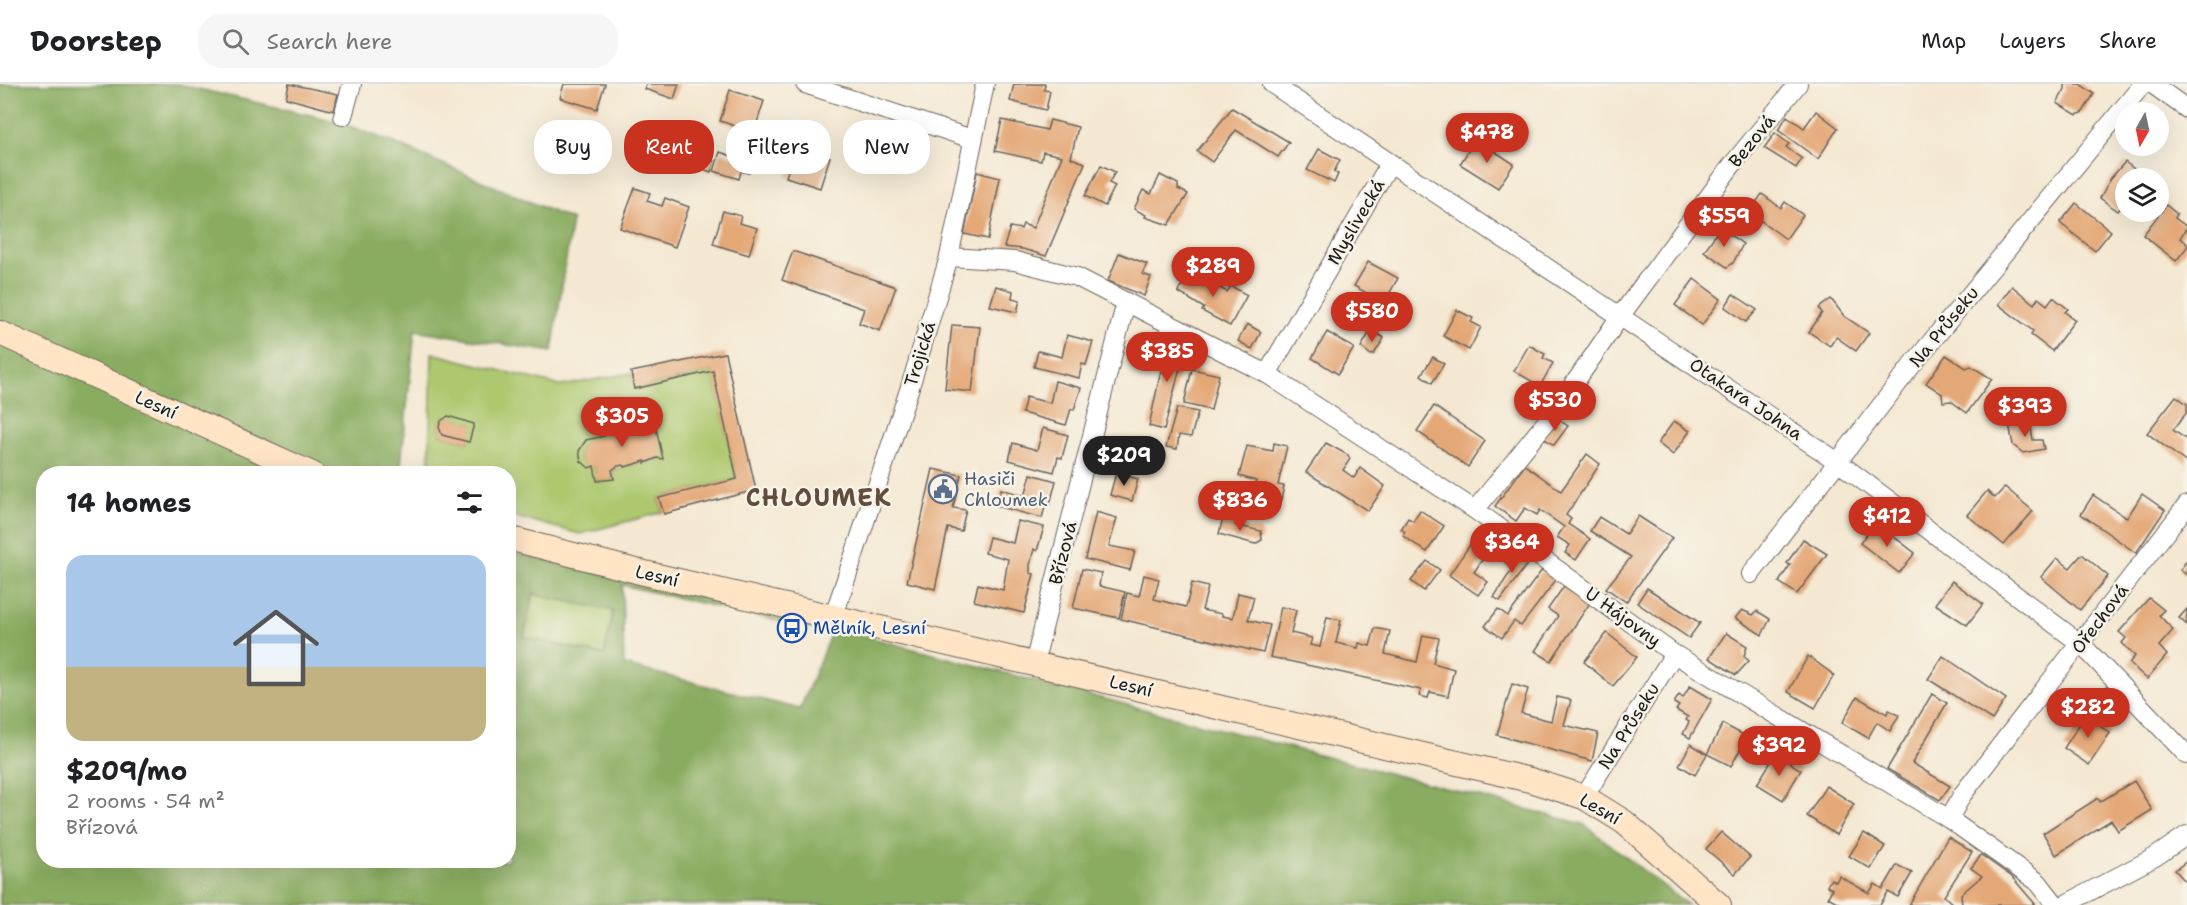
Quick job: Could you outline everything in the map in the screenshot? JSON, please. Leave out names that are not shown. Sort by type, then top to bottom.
[{"type":"street","points":[[343,116],[352,84]]},
{"type":"street","points":[[805,84],[972,139]]},
{"type":"street","name":"Trojická","points":[[833,618],[910,387],[949,257],[985,84]]},
{"type":"street","name":"Otakara Johna","points":[[1272,84],[1838,462],[2081,644],[2187,755]]},
{"type":"street","name":"Bezová","points":[[1475,510],[1559,406],[1621,315],[1732,165],[1798,84]]},
{"type":"street","name":"Na Průseku","points":[[1750,574],[1913,364],[2143,84]]},
{"type":"street","points":[[2152,84],[2187,109]]},
{"type":"street","name":"Myslivecká","points":[[1267,374],[1390,163]]},
{"type":"street","name":"U Hájovny","points":[[949,257],[1015,261],[1077,277],[1267,374],[1475,510],[1674,654],[1949,819],[2038,882],[2056,905]]},
{"type":"street","name":"Břízová","points":[[1034,664],[1126,302]]},
{"type":"street","name":"Lesní","points":[[0,333],[294,466]]},
{"type":"street","name":"Ořechová","points":[[1949,819],[1962,795],[2187,504]]},
{"type":"street","name":"Lesní","points":[[516,540],[833,618],[1530,780],[1584,797],[1624,822],[1719,905]]},
{"type":"street","name":"Na Průseku","points":[[1584,797],[1674,654]]},
{"type":"street","points":[[2064,905],[2155,857],[2187,834]]},
{"type":"green space","points":[[0,84],[177,84],[336,121],[392,142],[572,220],[552,352],[415,330],[401,466],[36,466],[36,868],[516,868],[516,554],[849,632],[1583,824],[1688,905],[0,905]],"holes":[[[622,585],[831,633],[800,709],[624,665]],[[533,594],[613,611],[604,655],[524,637]]]},
{"type":"green space","points":[[432,353],[561,386],[631,373],[635,389],[713,371],[737,479],[659,498],[663,512],[580,534],[516,517],[516,466],[429,466]],"holes":[[[653,416],[662,459],[612,470],[614,479],[597,481],[594,466],[589,467],[581,461],[579,451],[586,441],[605,436],[604,431],[616,429],[616,427],[621,428]],[[448,417],[473,424],[469,442],[442,435],[439,427],[441,421]]]},
{"type":"green space","points":[[533,594],[613,611],[604,655],[524,637]]},
{"type":"building","points":[[289,84],[338,94],[334,111],[286,98]]},
{"type":"building","points":[[564,84],[605,84],[597,109],[560,98]]},
{"type":"building","points":[[646,84],[679,84],[674,99],[645,89]]},
{"type":"building","points":[[1014,84],[1045,84],[1044,90],[1050,91],[1046,110],[1010,101]]},
{"type":"building","points":[[2065,84],[2080,84],[2094,94],[2083,112],[2077,115],[2057,103],[2065,89]]},
{"type":"building","points":[[730,90],[764,101],[758,120],[726,120],[726,123],[720,121]]},
{"type":"building","points":[[1232,108],[1289,142],[1278,157],[1236,130],[1212,162],[1197,151]]},
{"type":"building","points":[[1816,111],[1838,128],[1818,159],[1778,130],[1787,116],[1804,128]]},
{"type":"building","points":[[1002,120],[1047,130],[1050,120],[1078,127],[1071,158],[1085,163],[1046,256],[1023,249],[1004,247],[1010,227],[1021,229],[1023,224],[1033,228],[1062,156],[1043,152],[1041,161],[995,151]]},
{"type":"building","points":[[1775,133],[1789,144],[1786,147],[1802,159],[1796,168],[1764,148]]},
{"type":"building","points":[[1476,139],[1514,164],[1498,188],[1460,164]]},
{"type":"building","points":[[1319,149],[1340,160],[1334,172],[1338,174],[1334,183],[1307,170]]},
{"type":"building","points":[[720,152],[726,154],[726,174],[740,174],[739,179],[714,171]]},
{"type":"building","points":[[2125,162],[2133,168],[2120,168]]},
{"type":"building","points":[[1101,165],[1115,172],[1109,183],[1115,186],[1105,206],[1085,196]]},
{"type":"building","points":[[977,172],[1000,178],[988,239],[964,234]]},
{"type":"building","points":[[2115,173],[2115,209],[2100,198]]},
{"type":"building","points":[[787,174],[825,174],[820,188],[786,177]]},
{"type":"building","points":[[1160,175],[1178,184],[1178,189],[1188,194],[1169,225],[1145,217],[1146,215],[1134,209],[1143,190],[1151,194]]},
{"type":"building","points":[[635,188],[650,193],[647,201],[662,206],[665,198],[689,207],[675,247],[620,228]]},
{"type":"building","points":[[1762,194],[1781,208],[1785,202],[1803,215],[1786,239],[1749,212]]},
{"type":"building","points":[[2076,203],[2111,231],[2095,251],[2060,223]]},
{"type":"building","points":[[2169,207],[2177,214],[2175,218],[2187,227],[2180,238],[2187,243],[2187,247],[2176,261],[2143,235],[2153,222],[2169,222]]},
{"type":"building","points":[[723,211],[741,216],[739,223],[757,228],[749,255],[713,244]]},
{"type":"building","points":[[1720,228],[1743,244],[1733,263],[1727,267],[1704,251]]},
{"type":"building","points":[[793,251],[896,287],[880,331],[859,323],[864,309],[782,280]]},
{"type":"building","points":[[1119,253],[1147,264],[1142,274],[1151,277],[1144,296],[1108,281]]},
{"type":"building","points":[[1368,262],[1398,278],[1384,303],[1354,286]]},
{"type":"building","points":[[1190,271],[1227,292],[1231,286],[1247,295],[1230,326],[1202,311],[1204,308],[1178,292]]},
{"type":"building","points":[[1694,279],[1721,299],[1702,325],[1675,305]]},
{"type":"building","points":[[996,286],[1013,291],[1012,298],[1020,300],[1017,312],[990,306]]},
{"type":"building","points":[[2012,286],[2034,304],[2038,298],[2047,305],[2053,297],[2068,309],[2065,312],[2075,320],[2052,351],[2031,335],[2033,331],[1998,304]]},
{"type":"building","points":[[1733,294],[1757,310],[1746,322],[1725,307]]},
{"type":"building","points":[[1831,299],[1844,316],[1869,333],[1856,351],[1836,337],[1830,346],[1809,332],[1822,313],[1819,308]]},
{"type":"building","points":[[1457,310],[1473,318],[1471,322],[1481,327],[1469,350],[1443,336]]},
{"type":"building","points":[[1247,324],[1261,332],[1252,349],[1238,341]]},
{"type":"building","points":[[952,325],[980,327],[972,392],[945,389]]},
{"type":"building","points":[[1371,330],[1384,338],[1371,355],[1361,347]]},
{"type":"building","points":[[1327,332],[1354,348],[1338,374],[1312,358]]},
{"type":"building","points":[[1067,335],[1093,342],[1086,365],[1082,364],[1079,378],[1034,367],[1038,351],[1062,357]]},
{"type":"building","points":[[1168,338],[1186,345],[1164,430],[1149,426]]},
{"type":"building","points":[[1529,345],[1545,354],[1543,358],[1553,363],[1540,386],[1514,371]]},
{"type":"building","points":[[725,353],[756,490],[664,514],[659,498],[737,479],[713,371],[634,389],[631,372]]},
{"type":"building","points":[[1946,355],[1966,368],[1971,366],[1992,379],[1967,413],[1951,401],[1943,402],[1942,394],[1926,383]]},
{"type":"building","points":[[1433,357],[1444,364],[1432,383],[1421,375]]},
{"type":"building","points":[[1192,369],[1219,375],[1211,410],[1184,404]]},
{"type":"building","points":[[1055,381],[1081,388],[1066,425],[1022,413],[1026,397],[1050,403]]},
{"type":"building","points":[[2176,396],[2187,404],[2187,412],[2173,430],[2187,440],[2187,463],[2147,433]]},
{"type":"building","points":[[1434,406],[1485,441],[1468,467],[1417,431]]},
{"type":"building","points":[[1177,408],[1198,412],[1191,437],[1179,435],[1177,449],[1166,447]]},
{"type":"building","points":[[653,415],[663,459],[657,458],[625,467],[624,465],[618,466],[612,470],[614,479],[597,481],[594,466],[589,468],[581,461],[579,451],[586,440],[605,436],[604,431],[648,419],[647,417]]},
{"type":"building","points":[[448,416],[474,424],[469,442],[442,435],[439,427],[441,421]]},
{"type":"building","points":[[1556,418],[1568,426],[1554,445],[1542,437]]},
{"type":"building","points":[[1674,421],[1690,431],[1673,455],[1658,443]]},
{"type":"building","points":[[2030,421],[2033,440],[2042,440],[2044,449],[2023,453],[2013,445],[2009,424]]},
{"type":"building","points":[[1043,428],[1068,435],[1062,458],[1058,457],[1054,472],[1009,460],[1013,443],[1037,450]]},
{"type":"building","points":[[1274,443],[1287,446],[1278,485],[1284,486],[1281,500],[1263,496],[1265,488],[1255,485],[1256,481],[1239,476],[1247,446],[1273,451]]},
{"type":"building","points":[[1326,443],[1348,455],[1350,459],[1343,470],[1354,478],[1360,468],[1385,486],[1368,511],[1306,472]]},
{"type":"building","points":[[1587,454],[1600,464],[1566,515],[1571,519],[1568,524],[1590,539],[1576,560],[1565,553],[1570,545],[1557,537],[1564,527],[1540,510],[1537,515],[1525,508],[1516,521],[1495,506],[1525,465],[1561,491]]},
{"type":"building","points":[[933,469],[961,475],[953,508],[966,510],[961,531],[948,528],[935,589],[907,582]]},
{"type":"building","points":[[1116,473],[1138,479],[1132,501],[1110,495]]},
{"type":"building","points":[[1031,474],[1056,481],[1050,504],[1046,503],[1042,518],[997,506],[1001,489],[1025,496]]},
{"type":"building","points":[[2005,487],[2033,511],[2004,545],[1967,515],[1987,491],[1995,498]]},
{"type":"building","points":[[2142,494],[2165,510],[2136,553],[2081,514],[2093,495],[2127,518]]},
{"type":"building","points":[[1420,510],[1444,526],[1427,552],[1403,536],[1405,532],[1401,529],[1408,518],[1413,521]]},
{"type":"building","points":[[1096,512],[1117,518],[1109,546],[1135,551],[1130,570],[1085,559]]},
{"type":"building","points":[[1638,516],[1672,538],[1626,602],[1606,588],[1631,557],[1590,531],[1599,517],[1626,534]]},
{"type":"building","points":[[1223,517],[1236,520],[1235,525],[1261,531],[1262,540],[1255,544],[1219,534]]},
{"type":"building","points":[[1018,521],[1044,527],[1030,565],[1030,573],[1034,574],[1024,613],[974,601],[978,584],[1003,590],[1008,559],[985,553],[989,537],[1013,543]]},
{"type":"building","points":[[1875,522],[1915,553],[1899,573],[1860,543]]},
{"type":"building","points":[[1483,526],[1498,536],[1474,572],[1488,582],[1478,595],[1449,575]]},
{"type":"building","points":[[1803,539],[1827,554],[1797,594],[1779,582],[1790,565],[1787,563]]},
{"type":"building","points":[[1513,552],[1528,563],[1500,601],[1494,597],[1513,568],[1505,562]]},
{"type":"building","points":[[2082,554],[2108,576],[2080,610],[2041,577],[2057,558],[2070,568]]},
{"type":"building","points":[[2187,560],[2187,575],[2180,570]]},
{"type":"building","points":[[1427,561],[1440,570],[1424,591],[1411,581]]},
{"type":"building","points":[[1082,569],[1101,573],[1099,586],[1125,592],[1119,618],[1073,608]]},
{"type":"building","points":[[1542,570],[1556,580],[1521,626],[1514,621],[1502,638],[1485,626],[1498,609],[1508,616]]},
{"type":"building","points":[[1144,575],[1159,579],[1154,599],[1186,607],[1192,583],[1208,587],[1202,610],[1222,614],[1222,616],[1233,618],[1238,593],[1254,597],[1248,620],[1270,625],[1263,653],[1121,619],[1127,593],[1139,596]]},
{"type":"building","points":[[1952,581],[1983,604],[1967,625],[1935,604]]},
{"type":"building","points":[[1564,586],[1590,603],[1551,661],[1535,651],[1558,616],[1548,609]]},
{"type":"building","points":[[1647,588],[1700,623],[1689,638],[1637,603]]},
{"type":"building","points":[[2149,598],[2164,610],[2159,615],[2173,630],[2159,646],[2167,655],[2147,679],[2129,663],[2135,656],[2122,643],[2126,638],[2119,632]]},
{"type":"building","points":[[1281,607],[1296,610],[1291,633],[1312,638],[1310,645],[1320,647],[1327,617],[1341,620],[1336,643],[1358,648],[1359,643],[1370,646],[1375,628],[1390,631],[1385,654],[1417,662],[1423,635],[1439,638],[1433,663],[1454,669],[1448,696],[1430,692],[1428,698],[1419,696],[1421,690],[1270,657]]},
{"type":"building","points":[[2187,609],[2187,625],[2179,618]]},
{"type":"building","points":[[1742,610],[1753,615],[1757,611],[1770,619],[1762,635],[1735,618]]},
{"type":"building","points":[[1607,633],[1637,657],[1613,686],[1584,662]]},
{"type":"building","points":[[1726,633],[1747,646],[1744,656],[1749,661],[1736,675],[1709,658]]},
{"type":"building","points":[[1808,656],[1834,675],[1815,708],[1788,692]]},
{"type":"building","points":[[1943,656],[2006,699],[1992,720],[1928,679]]},
{"type":"building","points":[[1512,684],[1528,689],[1521,713],[1551,721],[1557,697],[1571,700],[1564,725],[1598,733],[1592,761],[1497,735]]},
{"type":"building","points":[[1690,686],[1712,699],[1690,738],[1683,734],[1689,722],[1686,720],[1688,717],[1676,710],[1679,706],[1674,703],[1679,695],[1683,698]]},
{"type":"building","points":[[1932,694],[1947,703],[1912,763],[1950,786],[1940,800],[1887,769]]},
{"type":"building","points":[[1857,697],[1887,714],[1889,710],[1899,715],[1890,731],[1877,722],[1868,738],[1842,723]]},
{"type":"building","points":[[2096,714],[2106,720],[2101,727],[2110,733],[2089,765],[2064,748],[2081,722],[2086,724]]},
{"type":"building","points":[[1723,724],[1747,737],[1731,766],[1707,754]]},
{"type":"building","points":[[1691,744],[1707,754],[1695,775],[1679,765]]},
{"type":"building","points":[[1776,754],[1801,770],[1783,800],[1757,784]]},
{"type":"building","points":[[2134,781],[2152,810],[2118,831],[2111,820],[2056,855],[2043,833],[2098,798],[2100,802]]},
{"type":"building","points":[[1826,786],[1854,804],[1836,835],[1807,816]]},
{"type":"building","points":[[1721,832],[1750,857],[1735,874],[1706,849]]},
{"type":"building","points":[[1864,833],[1885,846],[1871,869],[1849,856]]},
{"type":"building","points":[[1948,837],[1972,852],[1944,896],[1954,905],[1909,905]]},
{"type":"building","points":[[1981,855],[2012,877],[2036,905],[1962,905],[1961,894],[1982,876],[1971,868]]},
{"type":"building","points":[[2187,861],[2187,883],[2175,870]]},
{"type":"building","points":[[1897,865],[1912,873],[1898,897],[1888,892],[1880,905],[1842,905],[1828,897],[1832,889],[1827,886],[1831,879],[1836,882],[1839,876],[1869,893],[1875,884],[1883,889]]},
{"type":"place","name":"Hasiči Chloumek","points":[[943,489]]},
{"type":"place","name":"Mělník, Lesní","points":[[792,628]]},
{"type":"district","name":"CHLOUMEK","points":[[819,498]]}]
